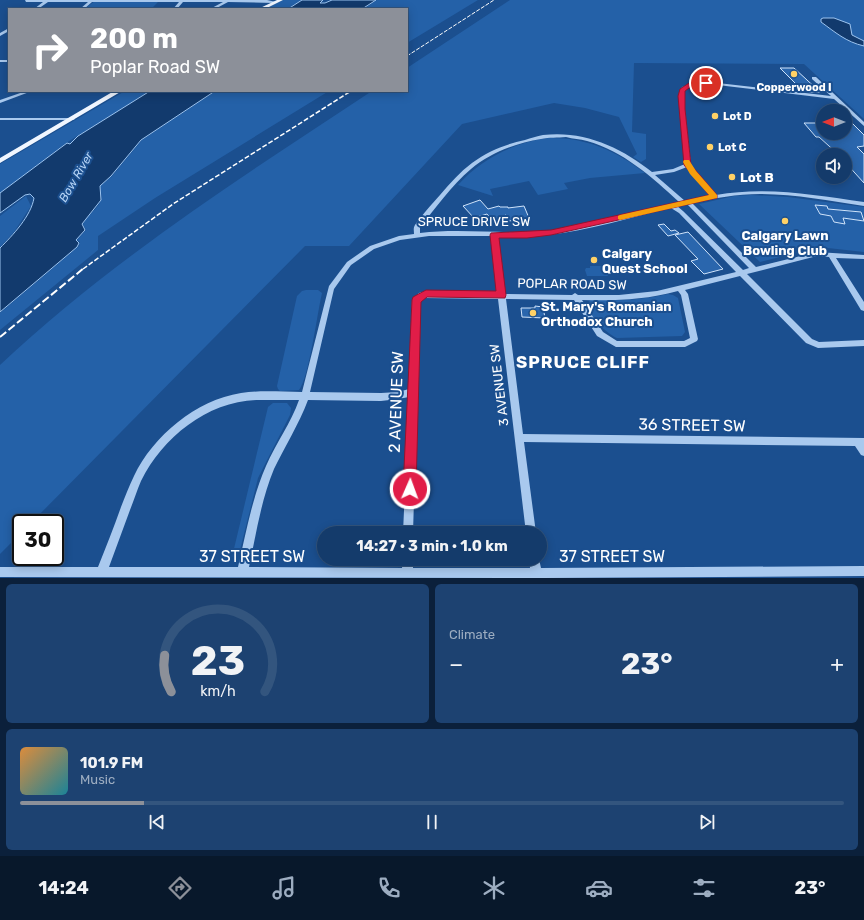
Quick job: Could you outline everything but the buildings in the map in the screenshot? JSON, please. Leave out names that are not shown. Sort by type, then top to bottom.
[{"type":"main road","points":[[263,8],[275,1],[281,0]]},
{"type":"main road","points":[[0,161],[118,92]]},
{"type":"street","points":[[37,8],[47,0]]},
{"type":"street","points":[[83,8],[92,0]]},
{"type":"street","points":[[176,8],[182,0]]},
{"type":"street","points":[[214,8],[227,0]]},
{"type":"street","points":[[26,1],[275,1]]},
{"type":"street","points":[[814,78],[864,125]]},
{"type":"street","points":[[714,196],[688,165],[686,158],[681,96],[682,90],[688,86],[702,83],[712,83],[834,98]]},
{"type":"street","points":[[0,102],[27,92]]},
{"type":"street","points":[[0,119],[73,119]]},
{"type":"street","points":[[417,234],[417,227],[455,182],[470,168],[494,152],[534,138],[562,135],[597,142],[617,151],[652,174],[686,203],[754,269]]},
{"type":"street","points":[[652,174],[674,170],[688,165]]},
{"type":"street","name":"SPRUCE DRIVE SW","points":[[241,575],[258,503],[270,468],[298,415],[305,396],[328,299],[333,284],[350,263],[367,251],[388,241],[417,234],[527,235],[551,233],[714,196],[744,192],[761,192],[864,204]]},
{"type":"street","points":[[673,206],[809,341],[818,344],[864,343]]},
{"type":"street","name":"3 AVENUE SW","points":[[494,235],[530,526]]},
{"type":"street","name":"POPLAR ROAD SW","points":[[419,297],[426,294],[619,298],[657,294],[817,254],[864,257]]},
{"type":"street","points":[[830,254],[864,308]]},
{"type":"street","points":[[575,296],[600,334],[616,344],[685,344],[694,339],[684,294],[680,288]]},
{"type":"street","name":"2 AVENUE SW","points":[[408,526],[416,303],[419,297]]},
{"type":"street","points":[[102,571],[137,479],[149,459],[172,433],[199,413],[217,404],[233,399],[261,396],[404,395],[412,392]]},
{"type":"street","name":"36 STREET SW","points":[[519,438],[861,442]]},
{"type":"street","points":[[861,442],[864,452]]},
{"type":"street","points":[[407,566],[407,572]]},
{"type":"street","points":[[535,566],[536,572]]},
{"type":"street","name":"37 STREET SW","points":[[0,572],[102,571],[241,575],[407,572],[502,575],[536,572],[784,575],[864,571]]},
{"type":"shaded area","points":[[283,0],[301,0],[289,8],[267,8]]},
{"type":"shaded area","points":[[377,0],[478,0],[408,42],[408,8],[365,8]]},
{"type":"shaded area","points":[[510,0],[864,0],[864,119],[852,108],[852,104],[848,104],[804,64],[634,63],[632,132],[646,134],[646,159],[641,162],[633,157],[637,154],[619,117],[585,108],[554,103],[462,124],[349,246],[305,246],[40,514],[12,514],[12,542],[0,554],[0,365],[43,326],[88,289],[133,254],[227,187],[370,92],[408,92],[408,67]]},
{"type":"shaded area","points":[[95,1],[158,2],[152,8],[85,8]]},
{"type":"shaded area","points":[[123,92],[148,92],[66,143],[0,193],[0,164]]},
{"type":"shaded area","points":[[214,92],[327,92],[155,198],[98,236],[98,250],[0,330],[0,313],[79,246],[80,242],[77,240],[86,230],[83,224],[100,203],[100,186],[112,176],[142,140]]},
{"type":"shaded area","points":[[547,138],[574,140],[599,146],[634,165],[645,173],[590,178],[564,183],[568,189],[538,195],[529,181],[490,189],[493,196],[458,185],[477,167],[498,154],[510,148],[534,140]]},
{"type":"shaded area","points":[[751,195],[788,197],[864,207],[864,252],[819,247],[760,262],[699,204],[734,196]]},
{"type":"shaded area","points":[[26,196],[31,206],[14,232],[0,247],[0,216]]},
{"type":"shaded area","points":[[590,266],[605,266],[608,276],[587,276],[585,270],[586,268],[590,268]]},
{"type":"shaded area","points":[[318,290],[322,293],[306,373],[299,390],[280,391],[277,386],[297,296],[302,291]]},
{"type":"shaded area","points":[[668,294],[678,298],[685,332],[682,336],[617,338],[596,321],[591,315],[589,309],[591,299],[630,300]]},
{"type":"shaded area","points":[[273,403],[287,403],[291,408],[290,415],[258,478],[240,550],[236,557],[232,557],[268,407]]},
{"type":"water","points":[[302,0],[323,0],[320,3],[325,3],[332,0],[376,0],[364,8],[290,8]]},
{"type":"water","points":[[834,18],[850,24],[852,35],[864,41],[864,46],[852,42],[836,33],[821,22],[821,19]]},
{"type":"water","name":"Bow River","points":[[148,92],[213,92],[141,140],[111,176],[100,186],[101,200],[82,224],[85,230],[76,240],[79,243],[77,247],[0,312],[0,248],[16,231],[25,218],[34,198],[30,194],[25,195],[0,213],[0,193],[67,143],[70,144],[78,136]]},
{"type":"railway","points":[[408,55],[494,0]]},
{"type":"railway","points":[[83,269],[173,204],[349,92]]},
{"type":"railway","points":[[0,337],[84,268]]},
{"type":"slow traffic","points":[[620,218],[714,196],[693,172],[687,162]]},
{"type":"place","name":"Copperwood I","points":[[794,74]]},
{"type":"place","name":"Lot D","points":[[715,116]]},
{"type":"place","name":"Lot C","points":[[710,147]]},
{"type":"place","name":"Lot B","points":[[732,177]]},
{"type":"place","name":"Calgary Lawn Bowling Club","points":[[785,221]]},
{"type":"place","name":"Calgary Quest School","points":[[594,260]]},
{"type":"place","name":"St. Mary's Romanian Orthodox Church","points":[[533,313]]},
{"type":"district","name":"SPRUCE CLIFF","points":[[583,362]]},
{"type":"route","points":[[410,489],[416,300],[422,295],[426,294],[501,295],[502,289],[494,235],[551,233],[714,196],[688,165],[686,158],[681,96],[682,90],[686,87],[706,83]]}]
